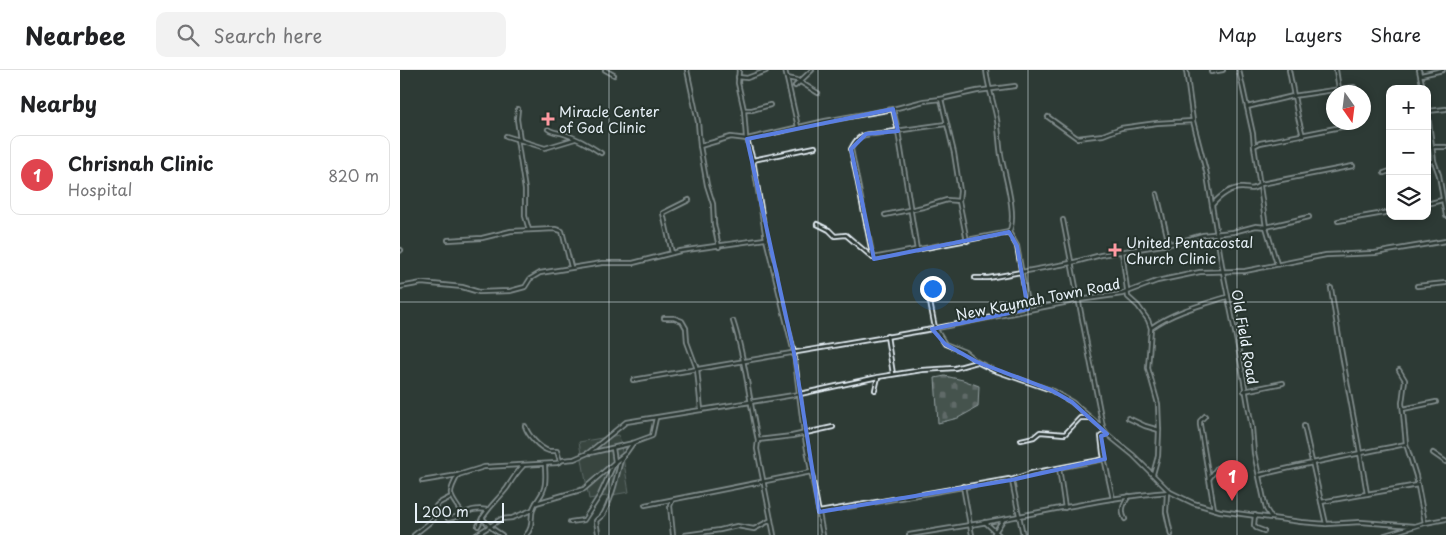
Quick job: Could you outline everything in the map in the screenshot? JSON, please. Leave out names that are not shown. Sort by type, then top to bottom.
[{"type":"street","points":[[605,70],[614,75]]},
{"type":"street","points":[[688,70],[707,185],[713,204],[714,224],[719,247]]},
{"type":"street","points":[[739,70],[738,77],[744,110],[746,138],[753,160],[766,239],[794,353],[804,433],[823,535]]},
{"type":"street","points":[[738,77],[747,78],[766,70]]},
{"type":"street","points":[[786,70],[798,127]]},
{"type":"street","points":[[795,86],[812,70]]},
{"type":"street","points":[[986,70],[988,90],[997,119],[1001,155],[1011,207],[1012,226],[1009,232]]},
{"type":"street","name":"Old Field Road","points":[[1186,70],[1193,121],[1205,165],[1227,296],[1238,347],[1252,428],[1254,453],[1266,508],[1271,517]]},
{"type":"street","points":[[1211,72],[1223,70]]},
{"type":"street","points":[[1239,70],[1253,134],[1266,226],[1277,264]]},
{"type":"street","points":[[1289,70],[1303,136]]},
{"type":"street","points":[[1336,70],[1338,85]]},
{"type":"street","points":[[1419,70],[1422,85]]},
{"type":"street","points":[[1421,75],[1444,70]]},
{"type":"street","points":[[787,78],[797,80],[818,93]]},
{"type":"street","points":[[700,146],[731,137],[746,138],[893,110],[924,101],[1015,86]]},
{"type":"street","points":[[1246,107],[1293,96],[1326,91]]},
{"type":"street","points":[[941,99],[954,152],[960,191],[958,201],[967,240]]},
{"type":"street","points":[[744,110],[752,110],[770,105]]},
{"type":"street","points":[[518,109],[518,139],[525,190],[525,216],[529,230]]},
{"type":"street","points":[[1431,109],[1446,109]]},
{"type":"street","points":[[893,110],[917,250]]},
{"type":"street","points":[[1048,117],[1077,138],[1103,135],[1121,128],[1193,121]]},
{"type":"street","points":[[873,258],[852,149],[858,137],[866,134],[946,124]]},
{"type":"street","points":[[548,129],[552,132],[562,133],[601,152]]},
{"type":"street","points":[[1254,146],[1260,143],[1329,130]]},
{"type":"street","points":[[1430,130],[1434,161],[1439,175],[1446,216]]},
{"type":"street","points":[[506,136],[544,148],[575,139]]},
{"type":"street","points":[[753,160],[815,147]]},
{"type":"street","points":[[1432,147],[1446,147]]},
{"type":"street","points":[[1212,205],[1219,197],[1241,188],[1252,190],[1261,184],[1353,166]]},
{"type":"street","points":[[1157,194],[1169,244]]},
{"type":"street","points":[[672,253],[663,213],[689,200]]},
{"type":"street","points":[[886,215],[933,205],[947,200],[958,201]]},
{"type":"street","points":[[1431,203],[1442,200]]},
{"type":"street","points":[[1338,221],[1386,213]]},
{"type":"street","points":[[975,278],[988,278],[1072,263],[1101,254],[1169,244],[1202,235],[1232,232],[1308,217]]},
{"type":"street","points":[[1063,220],[1103,428]]},
{"type":"street","points":[[816,224],[829,230],[835,236],[846,235],[873,258]]},
{"type":"street","points":[[448,240],[473,239],[511,231],[555,229],[562,231],[571,268]]},
{"type":"street","points":[[873,258],[1009,232]]},
{"type":"street","points":[[1009,232],[1017,246],[1028,309]]},
{"type":"street","points":[[400,287],[422,283],[462,287],[479,292],[510,291],[525,287],[530,279],[540,273],[602,264],[633,263],[672,253],[766,239]]},
{"type":"street","name":"New Kaymah Town Road","points":[[633,380],[1127,293],[1157,281],[1200,272],[1245,271],[1326,255],[1375,253],[1446,241]]},
{"type":"street","points":[[1122,252],[1128,297],[1138,306],[1148,320],[1150,328],[1148,368],[1158,404],[1160,430],[1158,456],[1153,474]]},
{"type":"street","points":[[1417,286],[1446,283]]},
{"type":"street","points":[[1331,288],[1349,398],[1368,494]]},
{"type":"street","points":[[928,292],[935,328],[945,344],[965,352],[977,362],[993,370],[1062,395],[1103,428],[1107,434],[1153,474],[1169,492],[1193,503],[1214,509],[1255,515],[1326,524],[1362,522],[1414,526]]},
{"type":"street","points":[[1150,328],[1181,312],[1227,296]]},
{"type":"street","points":[[664,318],[674,318],[682,321],[686,328],[687,342],[697,369],[701,410]]},
{"type":"street","points":[[733,321],[744,361],[758,440],[757,449],[774,535]]},
{"type":"street","points":[[887,336],[893,374]]},
{"type":"street","points":[[588,453],[626,422],[750,403],[893,374],[955,368],[977,362]]},
{"type":"street","points":[[1399,370],[1405,380],[1402,409],[1406,444],[1413,463],[1425,522]]},
{"type":"street","points":[[874,390],[878,377]]},
{"type":"street","points":[[1244,390],[1283,383]]},
{"type":"street","points":[[1402,409],[1436,402]]},
{"type":"street","points":[[1205,416],[1200,421],[1200,425],[1214,509]]},
{"type":"street","points":[[422,481],[458,475],[484,467],[544,464],[574,459],[588,453],[633,443],[652,436],[656,418]]},
{"type":"street","points":[[1021,440],[1034,437],[1040,432],[1065,434],[1080,418],[1091,418]]},
{"type":"street","points":[[1128,418],[1145,426],[1160,430]]},
{"type":"street","points":[[525,426],[538,444],[548,451],[557,451],[560,461]]},
{"type":"street","points":[[1304,426],[1326,524]]},
{"type":"street","points":[[758,440],[833,427]]},
{"type":"street","points":[[1107,434],[1101,436],[1113,498]]},
{"type":"street","points":[[598,533],[596,521],[604,514],[611,501],[621,460],[633,443]]},
{"type":"street","points":[[1260,475],[1312,462],[1406,444]]},
{"type":"street","points":[[570,522],[584,520],[600,495],[615,462],[613,448]]},
{"type":"street","points":[[536,503],[584,489],[626,453]]},
{"type":"street","points":[[1432,453],[1446,462]]},
{"type":"street","points":[[819,512],[963,486],[1011,480],[1031,473],[1105,460]]},
{"type":"street","points":[[526,535],[532,525],[532,510],[544,490],[546,481],[544,464]]},
{"type":"street","points":[[478,526],[487,510],[524,465]]},
{"type":"street","points":[[1059,468],[1065,508]]},
{"type":"street","points":[[1209,479],[1217,468]]},
{"type":"street","points":[[645,505],[811,472]]},
{"type":"street","points":[[458,475],[450,489],[451,497],[462,513]]},
{"type":"street","points":[[1011,480],[1023,535]]},
{"type":"street","points":[[1321,502],[1418,485]]},
{"type":"street","points":[[963,486],[972,535]]},
{"type":"street","points":[[908,535],[1020,517],[1113,498],[1169,492]]},
{"type":"street","points":[[1169,492],[1166,506],[1171,535]]},
{"type":"street","points":[[1125,519],[1122,508],[1129,496]]},
{"type":"street","points":[[414,535],[434,519],[433,511],[435,507],[451,497]]},
{"type":"street","points":[[672,501],[670,506],[673,535]]},
{"type":"street","points":[[448,519],[473,509],[487,510]]},
{"type":"street","points":[[476,535],[501,519],[512,518],[532,510]]},
{"type":"street","points":[[1255,515],[1254,525],[1256,528],[1264,531]]},
{"type":"street","points":[[482,518],[502,535]]},
{"type":"street","points":[[1386,535],[1425,522],[1446,519]]},
{"type":"street","points":[[685,535],[737,526],[754,529],[771,520]]},
{"type":"street","points":[[994,534],[1003,520]]},
{"type":"street","points":[[985,522],[994,534],[999,535]]},
{"type":"highlighted area","points":[[893,109],[898,131],[866,134],[851,149],[874,259],[1009,232],[1017,246],[1028,309],[932,329],[945,344],[977,362],[1051,390],[1072,402],[1107,434],[1101,436],[1105,459],[1011,480],[819,512],[794,353],[747,139]]},
{"type":"green space","points":[[945,376],[979,386],[978,407],[958,418],[938,423],[935,378]]},
{"type":"green space","points":[[619,435],[629,492],[589,499],[579,442]]},
{"type":"place","name":"Miracle Center of God Clinic","points":[[548,119]]},
{"type":"place","name":"United Pentacostal Church Clinic","points":[[1115,250]]},
{"type":"place","name":"Chrisnah Clinic","points":[[1232,501]]}]
